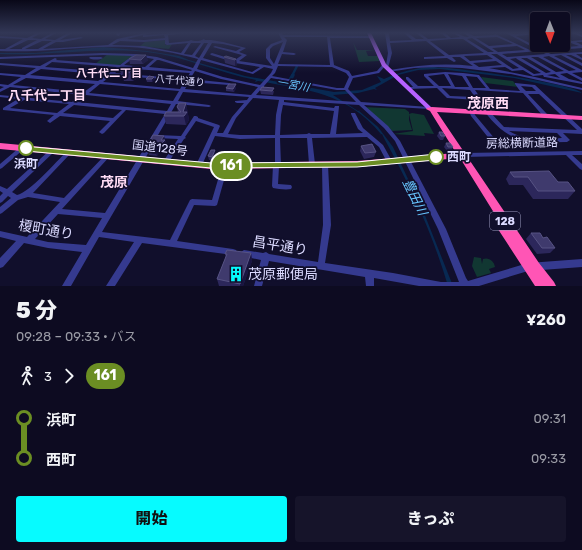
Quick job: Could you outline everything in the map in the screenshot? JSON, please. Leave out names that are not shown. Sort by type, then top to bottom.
[{"type":"highway","points":[[431,109],[582,118]]},
{"type":"highway","points":[[431,109],[460,155]]},
{"type":"highway","name":"国道128号","points":[[0,146],[108,155],[199,165],[225,166],[357,164],[460,155]]},
{"type":"highway","name":"128","points":[[460,155],[532,267],[542,286]]},
{"type":"highway","name":"128","points":[[532,267],[550,286]]},
{"type":"main road","points":[[376,46],[388,69],[398,79],[412,89],[431,109]]},
{"type":"street","points":[[20,50],[28,46]]},
{"type":"street","points":[[38,50],[45,46]]},
{"type":"street","points":[[2,50],[38,50],[102,46]]},
{"type":"street","points":[[133,46],[169,50],[253,73],[262,67]]},
{"type":"street","points":[[169,50],[172,46]]},
{"type":"street","points":[[182,53],[187,46]]},
{"type":"street","points":[[193,56],[200,46]]},
{"type":"street","points":[[66,286],[207,46]]},
{"type":"street","points":[[236,53],[244,48],[238,46]]},
{"type":"street","points":[[271,46],[268,49],[268,58],[276,67]]},
{"type":"street","points":[[237,102],[248,101],[254,98],[276,67],[282,53],[282,46]]},
{"type":"street","points":[[329,46],[332,66]]},
{"type":"street","points":[[388,69],[390,53],[389,46]]},
{"type":"street","points":[[434,46],[454,61]]},
{"type":"street","points":[[477,46],[512,70],[524,69]]},
{"type":"street","points":[[480,48],[500,46]]},
{"type":"street","points":[[522,46],[529,50]]},
{"type":"street","points":[[208,61],[215,47],[246,56],[227,66]]},
{"type":"street","points":[[490,47],[533,75],[581,71]]},
{"type":"street","points":[[570,48],[582,47]]},
{"type":"street","points":[[425,58],[529,50]]},
{"type":"street","points":[[518,51],[569,81]]},
{"type":"street","points":[[543,52],[581,71]]},
{"type":"street","points":[[282,53],[294,54]]},
{"type":"street","points":[[571,53],[582,59]]},
{"type":"street","points":[[507,58],[582,53]]},
{"type":"street","points":[[93,64],[108,54]]},
{"type":"street","points":[[0,58],[7,59],[108,54],[135,55],[157,58],[230,82]]},
{"type":"street","points":[[212,54],[262,67],[332,66],[348,72],[351,77]]},
{"type":"street","points":[[561,54],[582,65]]},
{"type":"street","points":[[50,120],[135,55]]},
{"type":"street","points":[[460,55],[480,68],[507,66]]},
{"type":"street","points":[[0,91],[60,56]]},
{"type":"street","points":[[539,56],[582,80]]},
{"type":"street","points":[[518,57],[545,74]]},
{"type":"street","points":[[91,58],[101,58]]},
{"type":"street","points":[[146,68],[157,58]]},
{"type":"street","points":[[0,63],[7,59]]},
{"type":"street","points":[[469,62],[497,60]]},
{"type":"street","points":[[52,61],[194,70]]},
{"type":"street","points":[[0,63],[40,68],[230,82],[262,86]]},
{"type":"street","points":[[351,77],[388,69],[420,66],[451,66],[518,75],[582,89]]},
{"type":"street","points":[[446,73],[454,88]]},
{"type":"street","points":[[479,99],[451,97],[425,75],[446,73],[480,77],[489,90]]},
{"type":"street","name":"八千代通り","points":[[0,74],[181,90],[336,106],[359,104]]},
{"type":"street","points":[[463,74],[487,112],[494,121],[504,129],[522,139],[568,140],[558,131]]},
{"type":"street","points":[[539,74],[582,83]]},
{"type":"street","points":[[270,77],[346,89],[359,104],[394,137],[435,215],[462,281],[467,286],[532,267],[582,263]]},
{"type":"street","points":[[346,89],[351,77]]},
{"type":"street","points":[[407,78],[412,89],[439,87],[540,93]]},
{"type":"street","points":[[222,94],[230,82]]},
{"type":"street","points":[[545,116],[516,84],[533,86],[582,132]]},
{"type":"street","points":[[0,85],[209,106]]},
{"type":"street","points":[[0,96],[168,113]]},
{"type":"street","points":[[22,99],[5,110],[113,120]]},
{"type":"street","points":[[225,135],[234,117],[248,101]]},
{"type":"street","points":[[281,101],[277,165],[274,186],[289,187]]},
{"type":"street","points":[[359,104],[431,109]]},
{"type":"street","points":[[333,134],[336,106]]},
{"type":"street","points":[[102,132],[125,109]]},
{"type":"street","points":[[472,111],[473,115],[493,140]]},
{"type":"street","points":[[353,114],[360,128],[381,146],[390,161]]},
{"type":"street","points":[[166,162],[196,118],[217,126],[199,165]]},
{"type":"street","points":[[504,129],[582,132]]},
{"type":"street","points":[[213,134],[240,137],[333,134],[368,135]]},
{"type":"street","points":[[309,135],[312,164]]},
{"type":"street","points":[[154,136],[183,138]]},
{"type":"street","points":[[0,168],[22,148]]},
{"type":"street","points":[[0,200],[53,150]]},
{"type":"street","points":[[0,211],[16,198],[26,194],[69,152]]},
{"type":"street","points":[[567,153],[582,168]]},
{"type":"street","name":"房総横断道路","points":[[460,155],[582,153]]},
{"type":"street","points":[[0,264],[66,201],[108,155]]},
{"type":"street","points":[[321,266],[327,231],[325,165]]},
{"type":"street","points":[[172,244],[192,202],[215,203],[225,166]]},
{"type":"street","points":[[0,188],[16,198]]},
{"type":"street","points":[[26,194],[66,201]]},
{"type":"street","points":[[56,211],[107,216]]},
{"type":"street","name":"榎町通り","points":[[0,234],[25,241],[48,245],[88,249]]},
{"type":"street","name":"昌平通り","points":[[97,234],[266,256],[438,286],[467,286]]},
{"type":"street","points":[[110,286],[139,240]]},
{"type":"street","points":[[258,286],[266,256]]},
{"type":"street","points":[[369,273],[370,286]]},
{"type":"green space","points":[[143,46],[171,46],[169,49]]},
{"type":"green space","points":[[354,46],[357,50],[375,50],[366,51],[368,56],[378,56],[380,61],[359,62]]},
{"type":"green space","points":[[108,54],[133,56],[118,66],[95,64]]},
{"type":"green space","points":[[481,77],[513,81],[518,87],[485,83]]},
{"type":"green space","points":[[364,107],[405,109],[409,112],[409,120],[412,130],[392,131]]},
{"type":"green space","points":[[409,114],[424,115],[434,134],[424,133],[425,136],[393,134],[413,131]]},
{"type":"green space","points":[[474,257],[481,258],[482,264],[483,259],[489,259],[492,261],[495,267],[489,269],[491,273],[477,277],[472,266]]},
{"type":"water","points":[[103,47],[147,51],[179,56],[245,76],[334,92],[362,90],[381,82],[377,76],[384,79],[419,68],[432,67],[535,80],[574,89],[582,93],[514,78],[440,69],[418,70],[398,75],[375,88],[377,90],[374,89],[358,93],[333,95],[358,111],[361,110],[359,111],[378,127],[393,147],[424,213],[453,286],[448,286],[421,212],[404,175],[382,134],[378,135],[381,134],[368,120],[354,109],[340,101],[325,95],[293,87],[258,81],[255,82],[256,80],[174,57],[147,52],[110,50],[37,54],[0,54],[35,53]]},
{"type":"building","points":[[136,55],[146,55],[141,60],[129,59]]},
{"type":"building","points":[[226,56],[236,59],[224,57]]},
{"type":"building","points":[[124,68],[133,69],[130,72],[120,71]]},
{"type":"building","points":[[149,76],[154,77],[152,79],[146,79]]},
{"type":"building","points":[[229,84],[236,84],[233,89],[226,88]]},
{"type":"building","points":[[262,87],[274,88],[272,91],[260,90]]},
{"type":"building","points":[[179,103],[186,103],[183,112],[187,112],[184,116],[164,116],[166,112],[181,112],[177,107]]},
{"type":"building","points":[[439,132],[442,132],[445,136],[441,136]]},
{"type":"building","points":[[153,135],[164,136],[161,140],[165,140],[162,143],[159,143],[154,149],[146,148]]},
{"type":"building","points":[[446,143],[450,143],[453,147],[448,147]]},
{"type":"building","points":[[372,144],[376,152],[365,153],[361,146]]},
{"type":"building","points":[[211,150],[215,150],[212,157],[208,156]]},
{"type":"building","points":[[226,153],[230,153],[229,157],[225,158]]},
{"type":"building","points":[[549,171],[558,182],[568,182],[575,191],[538,191],[528,177],[514,177],[510,172]]},
{"type":"building","points":[[531,233],[540,233],[543,238],[547,237],[555,248],[542,248]]},
{"type":"building","name":"茂原郵便局","points":[[227,250],[251,253],[240,284],[217,279],[227,254],[225,254]]},
{"type":"waterway","name":"一宮川","points":[[292,76],[297,66]]},
{"type":"waterway","name":"一宮川","points":[[290,80],[293,75]]},
{"type":"bus line","name":"161","points":[[26,148],[132,157],[147,160],[211,166],[365,164],[436,157]]},
{"type":"place","name":"浜町","points":[[26,148]]},
{"type":"place","name":"西町","points":[[436,157]]},
{"type":"place","name":"茂原郵便局","points":[[236,274]]},
{"type":"district","name":"八千代二丁目","points":[[109,73]]},
{"type":"district","name":"八千代一丁目","points":[[47,95]]},
{"type":"district","name":"茂原西","points":[[488,103]]},
{"type":"district","name":"茂原","points":[[114,182]]},
{"type":"water label","name":"豊田川","points":[[415,197]]}]
